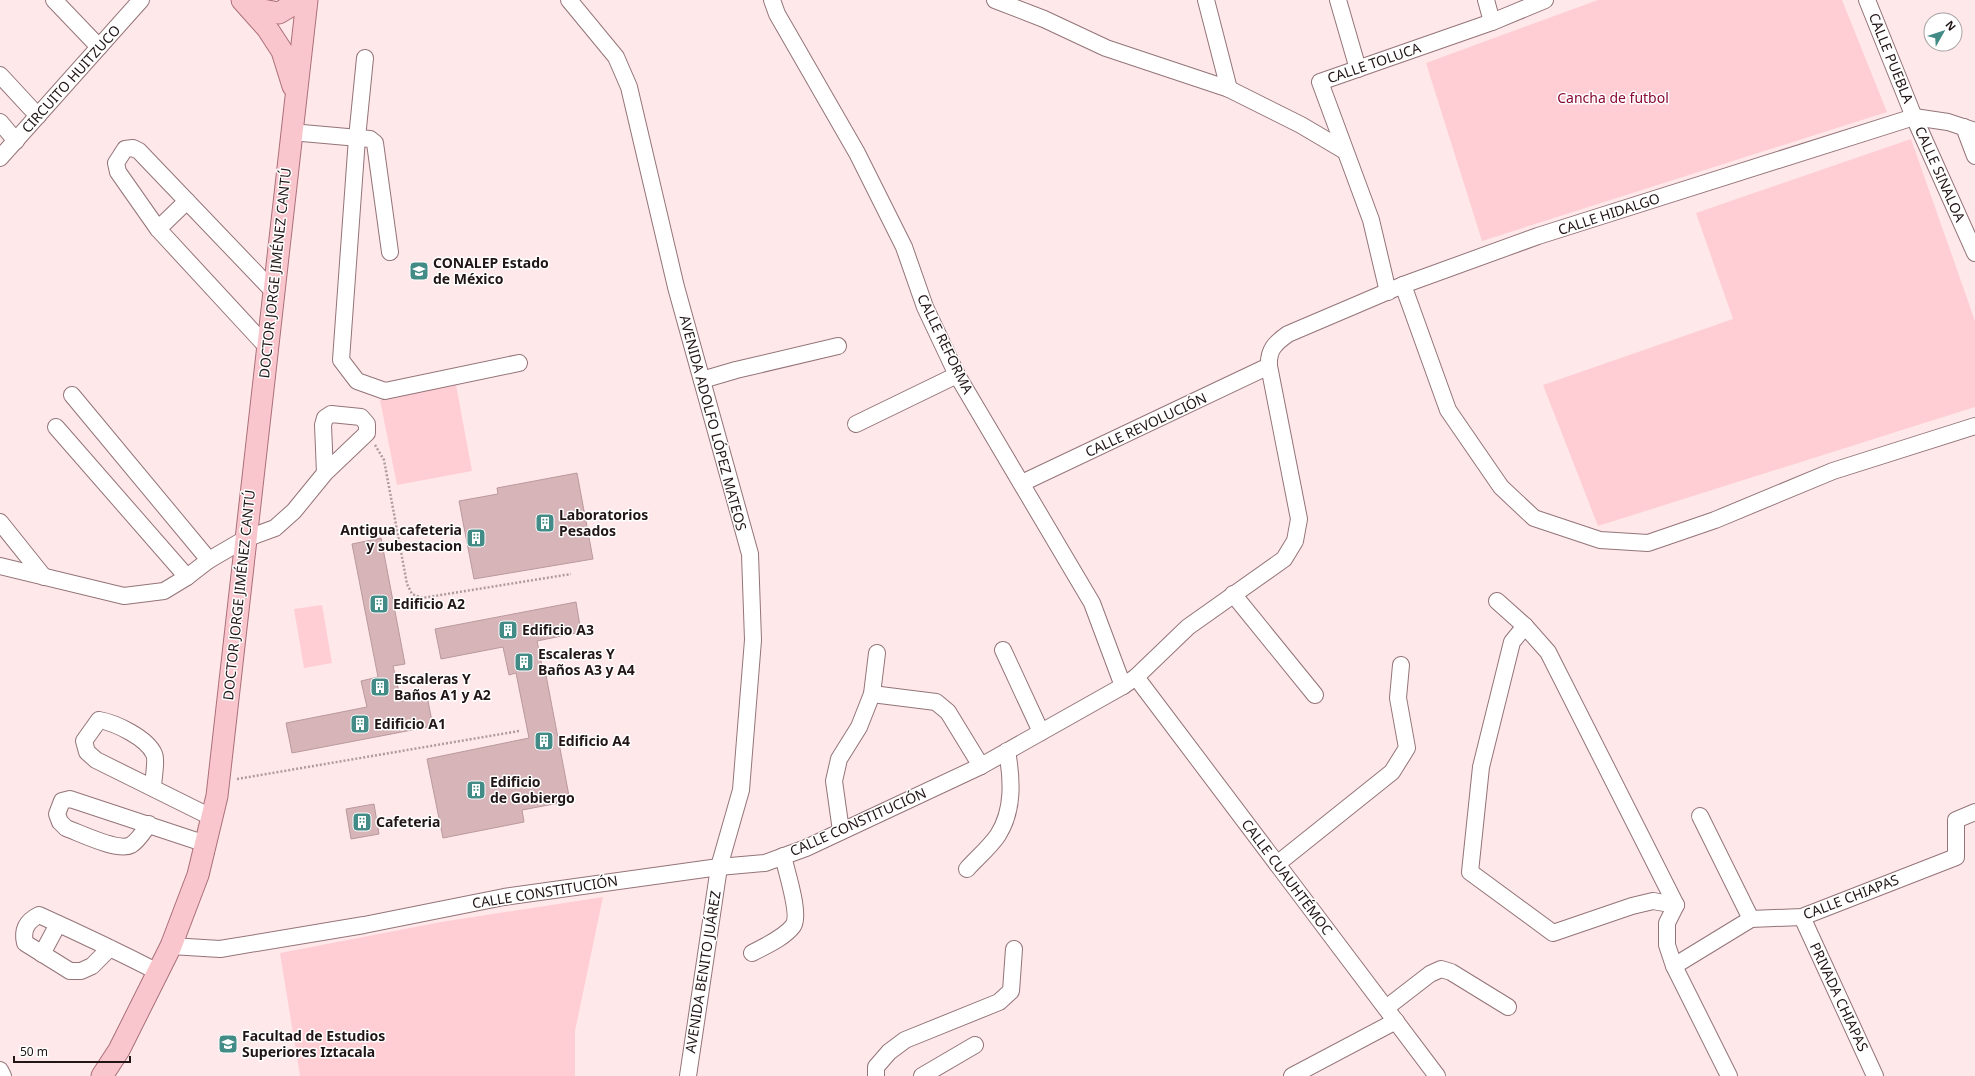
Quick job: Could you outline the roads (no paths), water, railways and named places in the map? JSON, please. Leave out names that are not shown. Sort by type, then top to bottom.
[{"type":"main road","points":[[244,1],[262,10],[279,13],[289,7],[290,0]]},
{"type":"main road","name":"DOCTOR JORGE JIMÉNEZ CANTÚ","points":[[102,1076],[119,1050],[171,946],[198,875],[213,818],[306,0]]},
{"type":"main road","points":[[244,1],[267,28],[282,51],[295,92]]},
{"type":"street","points":[[54,0],[99,48]]},
{"type":"street","name":"CIRCUITO HUITZUCO","points":[[0,158],[141,0]]},
{"type":"street","name":"AVENIDA ADOLFO LÓPEZ MATEOS","points":[[569,0],[616,57],[629,88],[676,288],[750,554],[753,640],[741,790],[719,867]]},
{"type":"street","name":"CALLE REFORMA","points":[[772,0],[777,14],[857,153],[904,247],[925,307],[958,375],[1092,604],[1130,681]]},
{"type":"street","points":[[995,0],[1044,19],[1106,48],[1229,89],[1301,124],[1345,151]]},
{"type":"street","points":[[1206,0],[1229,89]]},
{"type":"street","points":[[1338,0],[1358,69]]},
{"type":"street","points":[[1486,0],[1492,22]]},
{"type":"street","name":"CALLE TOLUCA","points":[[1388,292],[1371,220],[1320,82],[1492,22],[1545,0]]},
{"type":"street","name":"CALLE PUEBLA","points":[[1867,0],[1914,116]]},
{"type":"street","points":[[365,58],[357,138],[341,360],[357,381],[385,391],[520,363]]},
{"type":"street","points":[[0,75],[38,116]]},
{"type":"street","name":"CALLE HIDALGO","points":[[1269,366],[1269,355],[1276,342],[1288,334],[1403,286],[1538,236],[1914,116],[1948,122],[1970,129]]},
{"type":"street","name":"CALLE SINALOA","points":[[1914,116],[1975,253]]},
{"type":"street","points":[[0,122],[16,141]]},
{"type":"street","points":[[1970,129],[1975,156]]},
{"type":"street","points":[[291,132],[370,139],[375,143],[390,252]]},
{"type":"street","points":[[267,347],[158,229],[118,172],[116,163],[125,149],[133,148],[139,151],[273,291]]},
{"type":"street","points":[[158,229],[188,201]]},
{"type":"street","points":[[1403,286],[1448,410],[1501,487],[1534,518],[1600,540],[1648,543],[1715,520],[1833,471],[1975,426]]},
{"type":"street","points":[[702,380],[736,370],[838,346]]},
{"type":"street","name":"CALLE REVOLUCIÓN","points":[[1022,484],[1269,366]]},
{"type":"street","name":"CALLE CONSTITUCIÓN","points":[[171,946],[220,949],[364,925],[504,897],[719,867],[765,863],[841,831],[981,766],[1130,681],[1188,627],[1284,559],[1295,541],[1299,519],[1269,366]]},
{"type":"street","points":[[856,424],[958,375]]},
{"type":"street","points":[[72,395],[209,560]]},
{"type":"street","points":[[0,566],[124,596],[164,591],[187,577],[209,560],[245,538],[275,528],[294,511],[325,473],[367,432],[368,424],[361,417],[331,414],[325,418],[323,425],[325,473]]},
{"type":"street","points":[[56,427],[187,577]]},
{"type":"street","points":[[0,522],[44,577]]},
{"type":"street","points":[[1233,594],[1315,695]]},
{"type":"street","points":[[1497,601],[1525,626],[1548,652],[1676,904]]},
{"type":"street","points":[[1525,626],[1512,642],[1481,767],[1470,872],[1553,933],[1632,906],[1653,902],[1676,904]]},
{"type":"street","points":[[1003,650],[1041,732]]},
{"type":"street","points":[[841,831],[834,781],[839,759],[859,728],[872,694],[876,653]]},
{"type":"street","points":[[1277,864],[1392,772],[1407,748],[1398,698],[1401,664]]},
{"type":"street","name":"CALLE CUAUHTÉMOC","points":[[1130,681],[1277,864],[1437,1076]]},
{"type":"street","points":[[872,694],[936,702],[948,712],[981,766]]},
{"type":"street","points":[[153,788],[155,755],[146,742],[110,722],[100,720],[84,741],[87,752],[96,760],[213,818]]},
{"type":"street","points":[[967,869],[998,835],[1010,807],[1010,771],[1007,751]]},
{"type":"street","points":[[149,824],[136,841],[130,846],[118,847],[66,828],[60,822],[57,814],[62,802],[70,799],[149,824],[206,844]]},
{"type":"street","name":"CALLE CHIAPAS","points":[[1674,966],[1751,919],[1802,917],[1956,857],[1956,820],[1975,812]]},
{"type":"street","points":[[1700,816],[1751,919]]},
{"type":"street","points":[[752,953],[785,934],[794,925],[796,913],[783,856]]},
{"type":"street","name":"AVENIDA BENITO JUÁREZ","points":[[688,1076],[719,867]]},
{"type":"street","points":[[1676,904],[1667,923],[1667,944],[1674,966],[1729,1076]]},
{"type":"street","points":[[110,948],[92,966],[81,971],[70,971],[25,943],[23,934],[30,919],[39,915],[110,948],[158,972]]},
{"type":"street","name":"PRIVADA CHIAPAS","points":[[1802,917],[1875,1076]]},
{"type":"street","points":[[42,954],[58,924]]},
{"type":"street","points":[[876,1076],[876,1067],[889,1052],[905,1040],[1000,1002],[1011,991],[1014,949]]},
{"type":"street","points":[[1292,1076],[1391,1015],[1430,974],[1441,969],[1450,972],[1508,1008]]},
{"type":"street","points":[[922,1076],[975,1045]]},
{"type":"street","points":[[0,1070],[3,1076]]},
{"type":"place","name":"CONALEP Estado de México","points":[[419,271]]},
{"type":"place","name":"Laboratorios Pesados","points":[[545,523]]},
{"type":"place","name":"Antigua cafeteria y subestacion","points":[[476,538]]},
{"type":"place","name":"Edificio A2","points":[[379,604]]},
{"type":"place","name":"Edificio A3","points":[[508,630]]},
{"type":"place","name":"Escaleras Y Baños A3 y A4","points":[[524,662]]},
{"type":"place","name":"Escaleras Y Baños A1 y A2","points":[[380,687]]},
{"type":"place","name":"Edificio A1","points":[[360,724]]},
{"type":"place","name":"Edificio A4","points":[[544,741]]},
{"type":"place","name":"Edificio de Gobiergo","points":[[476,790]]},
{"type":"place","name":"Cafeteria","points":[[362,822]]},
{"type":"place","name":"Facultad de Estudios Superiores Iztacala","points":[[228,1044]]},
{"type":"park label","name":"Cancha de futbol","points":[[1613,98]]}]
